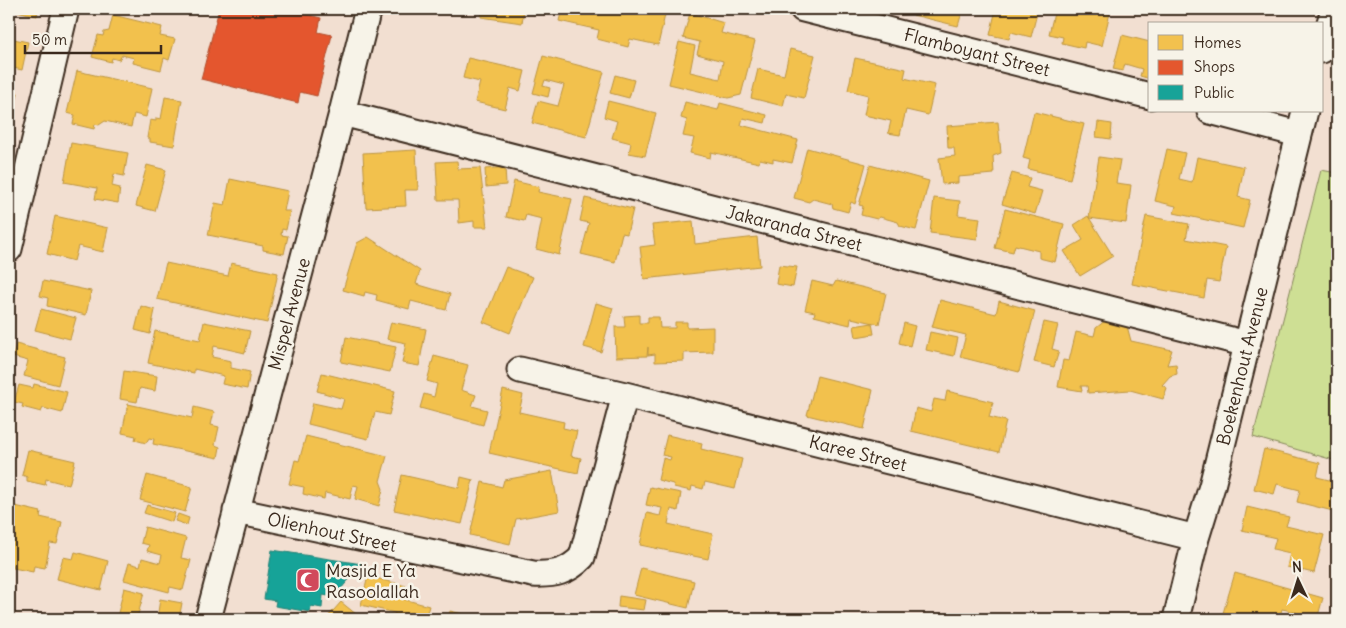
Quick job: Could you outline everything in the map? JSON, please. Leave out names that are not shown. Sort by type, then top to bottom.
[{"type":"street","points":[[9,249],[66,9]]},
{"type":"street","name":"Mispel Avenue","points":[[208,619],[368,9]]},
{"type":"street","name":"Flamboyant Street","points":[[803,9],[1148,95]]},
{"type":"street","points":[[1324,43],[1334,9]]},
{"type":"street","points":[[1218,112],[1301,122]]},
{"type":"street","name":"Jakaranda Street","points":[[342,113],[1247,344]]},
{"type":"street","name":"Boekenhout Avenue","points":[[1176,619],[1196,538],[1212,486],[1301,122]]},
{"type":"street","name":"Karee Street","points":[[520,370],[1196,538]]},
{"type":"street","name":"Olienhout Street","points":[[236,511],[533,574],[551,575],[575,564],[582,557],[626,395]]},
{"type":"green space","points":[[1321,170],[1337,173],[1337,461],[1253,437]]},
{"type":"building: Homes","points":[[9,9],[38,9],[37,16]]},
{"type":"building: Homes","points":[[482,9],[524,9],[522,23],[481,17]]},
{"type":"building: Homes","points":[[562,9],[640,9],[665,15],[658,45],[630,39],[628,47],[597,39],[599,30],[559,21]]},
{"type":"building: Homes","points":[[875,9],[887,9],[888,13]]},
{"type":"building: Homes","points":[[915,9],[963,9],[958,26],[913,15]]},
{"type":"building: Homes","points":[[996,9],[1038,9],[1031,37],[1011,32],[1009,39],[990,35]]},
{"type":"building: Homes","points":[[1055,9],[1090,9],[1110,13],[1102,46],[1085,42],[1084,48],[1062,43],[1063,37],[1049,34]]},
{"type":"building: Homes","points":[[690,13],[724,23],[721,33],[755,41],[741,95],[728,98],[669,84],[679,42],[695,46],[690,72],[720,79],[723,61],[697,54],[700,42],[683,38]]},
{"type":"building: Homes","points":[[113,15],[162,27],[160,36],[175,39],[169,60],[164,58],[161,70],[133,63],[134,58],[122,55],[119,60],[112,58],[111,62],[92,57],[98,35],[103,36],[104,32],[109,31]]},
{"type":"building: Homes","points":[[1122,35],[1148,42],[1148,78],[1140,76],[1142,69],[1125,64],[1123,71],[1113,69]]},
{"type":"building: Homes","points":[[9,38],[28,42],[22,70],[9,67]]},
{"type":"building: Homes","points":[[790,49],[815,55],[804,98],[786,94],[783,106],[751,98],[758,69],[784,75]]},
{"type":"building: Homes","points":[[543,56],[604,72],[586,137],[532,123],[538,101],[558,106],[564,85],[545,80],[543,86],[550,88],[548,97],[533,93]]},
{"type":"building: Homes","points":[[468,58],[525,71],[520,91],[510,88],[505,109],[475,102],[480,82],[463,78]]},
{"type":"building: Homes","points":[[855,58],[906,69],[904,78],[935,85],[928,115],[906,110],[900,135],[888,133],[891,121],[864,115],[868,95],[848,90]]},
{"type":"building: Homes","points":[[77,71],[152,88],[146,117],[134,114],[131,127],[105,121],[99,125],[95,124],[94,129],[73,124],[75,115],[67,113]]},
{"type":"building: Homes","points":[[615,75],[634,80],[629,98],[610,93]]},
{"type":"building: Homes","points":[[9,90],[18,93],[14,110],[9,109]]},
{"type":"building: Homes","points":[[165,97],[182,100],[174,146],[150,142],[150,139],[147,138],[150,120],[156,121],[156,118],[161,119]]},
{"type":"building: Homes","points":[[608,101],[656,113],[645,156],[629,153],[631,143],[612,138],[617,121],[604,117]]},
{"type":"building: Homes","points":[[685,102],[718,110],[720,103],[767,115],[765,123],[743,118],[741,125],[798,140],[792,163],[773,159],[773,162],[760,159],[759,163],[711,152],[710,158],[690,153],[694,138],[683,136],[687,120],[681,118]]},
{"type":"building: Homes","points":[[1034,112],[1084,124],[1070,179],[1028,169],[1030,160],[1023,158]]},
{"type":"building: Homes","points":[[998,122],[1001,153],[993,156],[994,174],[958,177],[958,183],[942,184],[939,158],[955,156],[954,148],[948,148],[947,126]]},
{"type":"building: Homes","points":[[1098,122],[1112,124],[1111,139],[1096,137]]},
{"type":"building: Homes","points":[[71,143],[128,153],[124,176],[114,174],[112,186],[120,188],[118,203],[95,199],[97,188],[64,182]]},
{"type":"building: Homes","points":[[807,148],[866,164],[855,204],[851,202],[848,212],[833,208],[832,204],[813,199],[809,202],[794,198]]},
{"type":"building: Homes","points":[[1167,149],[1185,153],[1179,179],[1192,182],[1197,157],[1244,167],[1238,197],[1250,200],[1243,228],[1174,213],[1176,206],[1155,201]]},
{"type":"building: Homes","points":[[416,150],[418,190],[405,190],[406,206],[366,208],[363,153]]},
{"type":"building: Homes","points":[[1099,157],[1120,160],[1116,183],[1131,185],[1126,223],[1089,218]]},
{"type":"building: Homes","points":[[457,161],[458,169],[480,168],[487,227],[474,227],[474,221],[459,223],[458,200],[438,200],[436,162]]},
{"type":"building: Homes","points":[[147,165],[166,170],[155,211],[136,206]]},
{"type":"building: Homes","points":[[870,165],[929,181],[916,230],[900,226],[898,222],[880,217],[877,219],[861,215],[863,206],[859,205]]},
{"type":"building: Homes","points":[[505,167],[506,185],[486,187],[485,169]]},
{"type":"building: Homes","points":[[1012,173],[1030,178],[1027,187],[1042,191],[1035,214],[1002,204]]},
{"type":"building: Homes","points":[[230,179],[288,191],[284,211],[290,211],[286,230],[282,229],[281,235],[288,236],[284,254],[263,250],[263,246],[208,235],[215,203],[225,205]]},
{"type":"building: Homes","points":[[514,181],[539,187],[538,192],[572,199],[559,255],[536,249],[542,219],[526,215],[524,221],[506,217]]},
{"type":"building: Homes","points":[[585,198],[633,209],[627,234],[622,233],[615,262],[581,254],[589,223],[580,221]]},
{"type":"building: Homes","points":[[934,198],[960,201],[958,215],[980,218],[977,239],[930,233]]},
{"type":"building: Homes","points":[[1005,209],[1064,224],[1055,262],[1039,258],[1039,251],[1015,245],[1013,252],[995,248]]},
{"type":"building: Homes","points":[[55,216],[108,228],[103,252],[78,246],[74,261],[47,254]]},
{"type":"building: Homes","points":[[1088,216],[1113,256],[1080,276],[1064,251],[1083,240],[1074,225]]},
{"type":"building: Homes","points":[[1146,216],[1189,224],[1186,239],[1226,247],[1219,282],[1207,280],[1204,298],[1132,284]]},
{"type":"building: Homes","points":[[693,221],[695,244],[757,237],[760,266],[644,279],[640,247],[655,245],[652,225]]},
{"type":"building: Homes","points":[[368,237],[420,271],[416,284],[450,294],[446,310],[411,301],[409,309],[376,300],[377,295],[365,292],[364,296],[343,290],[357,243]]},
{"type":"building: Homes","points":[[166,263],[228,276],[231,263],[278,273],[267,323],[157,299]]},
{"type":"building: Homes","points":[[779,265],[797,267],[793,287],[776,284]]},
{"type":"building: Homes","points":[[506,267],[533,277],[510,333],[483,322]]},
{"type":"building: Homes","points":[[43,281],[91,291],[86,315],[47,306],[48,298],[40,296]]},
{"type":"building: Homes","points":[[812,281],[833,286],[836,281],[886,293],[879,324],[851,318],[850,325],[814,316],[815,312],[805,310]]},
{"type":"building: Homes","points":[[940,300],[996,314],[999,301],[1035,311],[1019,372],[960,357],[966,335],[932,327]]},
{"type":"building: Homes","points":[[596,303],[613,308],[601,352],[584,347]]},
{"type":"building: Homes","points":[[141,306],[155,310],[150,334],[135,330]]},
{"type":"building: Homes","points":[[41,309],[76,318],[70,339],[35,330]]},
{"type":"building: Homes","points":[[639,315],[639,323],[648,323],[648,317],[659,317],[660,328],[675,328],[675,322],[687,322],[687,328],[713,327],[713,352],[684,353],[684,361],[655,362],[655,354],[648,355],[648,347],[647,356],[616,357],[615,327],[625,327],[624,316]]},
{"type":"building: Homes","points":[[1106,320],[1127,326],[1131,341],[1172,350],[1167,365],[1176,364],[1177,374],[1170,376],[1162,385],[1167,388],[1163,399],[1130,390],[1088,393],[1087,386],[1081,386],[1082,391],[1058,387],[1063,360],[1069,361],[1076,332],[1094,336],[1096,328]]},
{"type":"building: Homes","points":[[204,322],[250,331],[245,353],[214,346],[212,357],[231,361],[231,368],[250,372],[247,389],[222,384],[224,376],[194,369],[194,373],[148,363],[155,331],[200,340]]},
{"type":"building: Homes","points":[[391,322],[426,329],[419,366],[402,363],[406,343],[387,339]]},
{"type":"building: Homes","points":[[1044,322],[1058,325],[1052,349],[1059,351],[1054,367],[1034,362]]},
{"type":"building: Homes","points":[[872,323],[874,334],[856,337],[854,326]]},
{"type":"building: Homes","points":[[904,323],[915,326],[910,346],[899,343]]},
{"type":"building: Homes","points":[[930,332],[958,338],[954,356],[926,350]]},
{"type":"building: Homes","points":[[346,337],[396,347],[390,372],[341,362]]},
{"type":"building: Homes","points":[[16,344],[65,357],[58,385],[24,376],[28,361],[13,357]]},
{"type":"building: Homes","points":[[434,356],[468,365],[461,390],[476,395],[472,406],[487,410],[483,425],[420,408],[424,394],[434,397],[437,384],[427,381]]},
{"type":"building: Homes","points":[[124,371],[157,376],[155,391],[140,388],[137,402],[120,399]]},
{"type":"building: Homes","points":[[322,373],[395,391],[389,415],[375,412],[368,439],[308,424],[313,403],[341,409],[344,399],[317,391]]},
{"type":"building: Homes","points":[[817,376],[873,390],[864,429],[807,415]]},
{"type":"building: Homes","points":[[34,384],[67,392],[62,413],[43,408],[41,412],[22,407],[23,404],[14,402],[19,385],[33,388]]},
{"type":"building: Homes","points":[[503,390],[523,395],[519,412],[564,422],[563,428],[577,431],[571,456],[581,458],[578,473],[489,453]]},
{"type":"building: Homes","points":[[947,391],[993,402],[989,417],[1006,421],[999,452],[911,431],[916,408],[931,412],[934,399],[945,401]]},
{"type":"building: Homes","points":[[128,404],[192,418],[194,407],[214,412],[211,425],[219,427],[215,445],[220,447],[218,458],[153,444],[154,439],[149,438],[146,443],[135,440],[136,436],[122,433]]},
{"type":"building: Homes","points":[[667,435],[702,443],[701,449],[742,459],[735,489],[705,482],[703,489],[692,486],[691,491],[674,487],[673,484],[658,480],[663,458],[670,460],[671,457],[662,455]]},
{"type":"building: Homes","points":[[306,436],[387,456],[380,481],[383,489],[379,506],[355,499],[358,486],[353,485],[350,499],[325,493],[324,499],[303,494],[304,487],[289,484],[295,460],[299,461]]},
{"type":"building: Homes","points":[[1264,449],[1320,463],[1317,477],[1337,482],[1337,512],[1297,502],[1300,490],[1277,484],[1274,494],[1254,489]]},
{"type":"building: Homes","points":[[28,450],[75,461],[69,485],[46,479],[45,485],[27,481],[27,477],[22,475]]},
{"type":"building: Homes","points":[[552,471],[559,511],[516,519],[510,544],[470,535],[482,482],[502,487],[504,480]]},
{"type":"building: Homes","points":[[147,475],[192,487],[185,512],[140,500]]},
{"type":"building: Homes","points":[[402,475],[459,488],[461,477],[473,480],[462,524],[394,510]]},
{"type":"building: Homes","points":[[650,487],[681,493],[678,511],[671,509],[668,524],[713,534],[708,559],[640,545],[647,513],[660,516],[662,508],[646,505]]},
{"type":"building: Homes","points":[[147,505],[175,513],[172,522],[144,513]]},
{"type":"building: Homes","points":[[15,506],[41,512],[40,517],[62,522],[57,544],[50,543],[45,568],[34,566],[33,572],[13,568],[14,565],[9,564],[9,534]]},
{"type":"building: Homes","points":[[1247,507],[1289,517],[1286,526],[1324,535],[1314,573],[1287,567],[1290,553],[1273,549],[1276,538],[1242,530]]},
{"type":"building: Homes","points":[[178,514],[189,518],[187,525],[175,521]]},
{"type":"building: Homes","points":[[145,527],[186,538],[181,558],[191,560],[183,590],[170,587],[169,592],[124,580],[129,563],[140,566],[142,558],[160,563],[162,555],[147,551],[149,545],[141,543]]},
{"type":"building: Homes","points":[[75,552],[108,561],[101,590],[57,579],[63,557],[73,559]]},
{"type":"building: Homes","points":[[641,568],[694,581],[688,608],[634,595]]},
{"type":"building: Homes","points":[[1235,573],[1323,598],[1317,619],[1294,619],[1296,612],[1282,609],[1279,619],[1254,613],[1252,619],[1245,619],[1223,613]]},
{"type":"building: Homes","points":[[368,576],[406,586],[403,599],[429,606],[425,619],[393,619],[395,613],[361,605]]},
{"type":"building: Homes","points":[[124,588],[144,593],[137,618],[118,613]]},
{"type":"building: Homes","points":[[619,596],[646,600],[644,610],[618,607]]},
{"type":"building: Homes","points":[[160,599],[182,603],[179,619],[157,619]]},
{"type":"building: Homes","points":[[341,602],[362,619],[326,619]]},
{"type":"building: Homes","points":[[450,611],[484,619],[449,619]]},
{"type":"building: Homes","points":[[503,614],[526,619],[502,619]]},
{"type":"building: Shops","points":[[219,9],[285,9],[321,18],[318,32],[332,35],[317,96],[300,92],[298,103],[201,79]]},
{"type":"building: Public","name":"Masjid E Ya Rasoolallah","points":[[272,550],[362,564],[334,597],[323,595],[322,608],[311,606],[310,612],[275,606],[276,601],[264,599]]},
{"type":"place","name":"Masjid E Ya Rasoolallah","points":[[308,580]]}]
